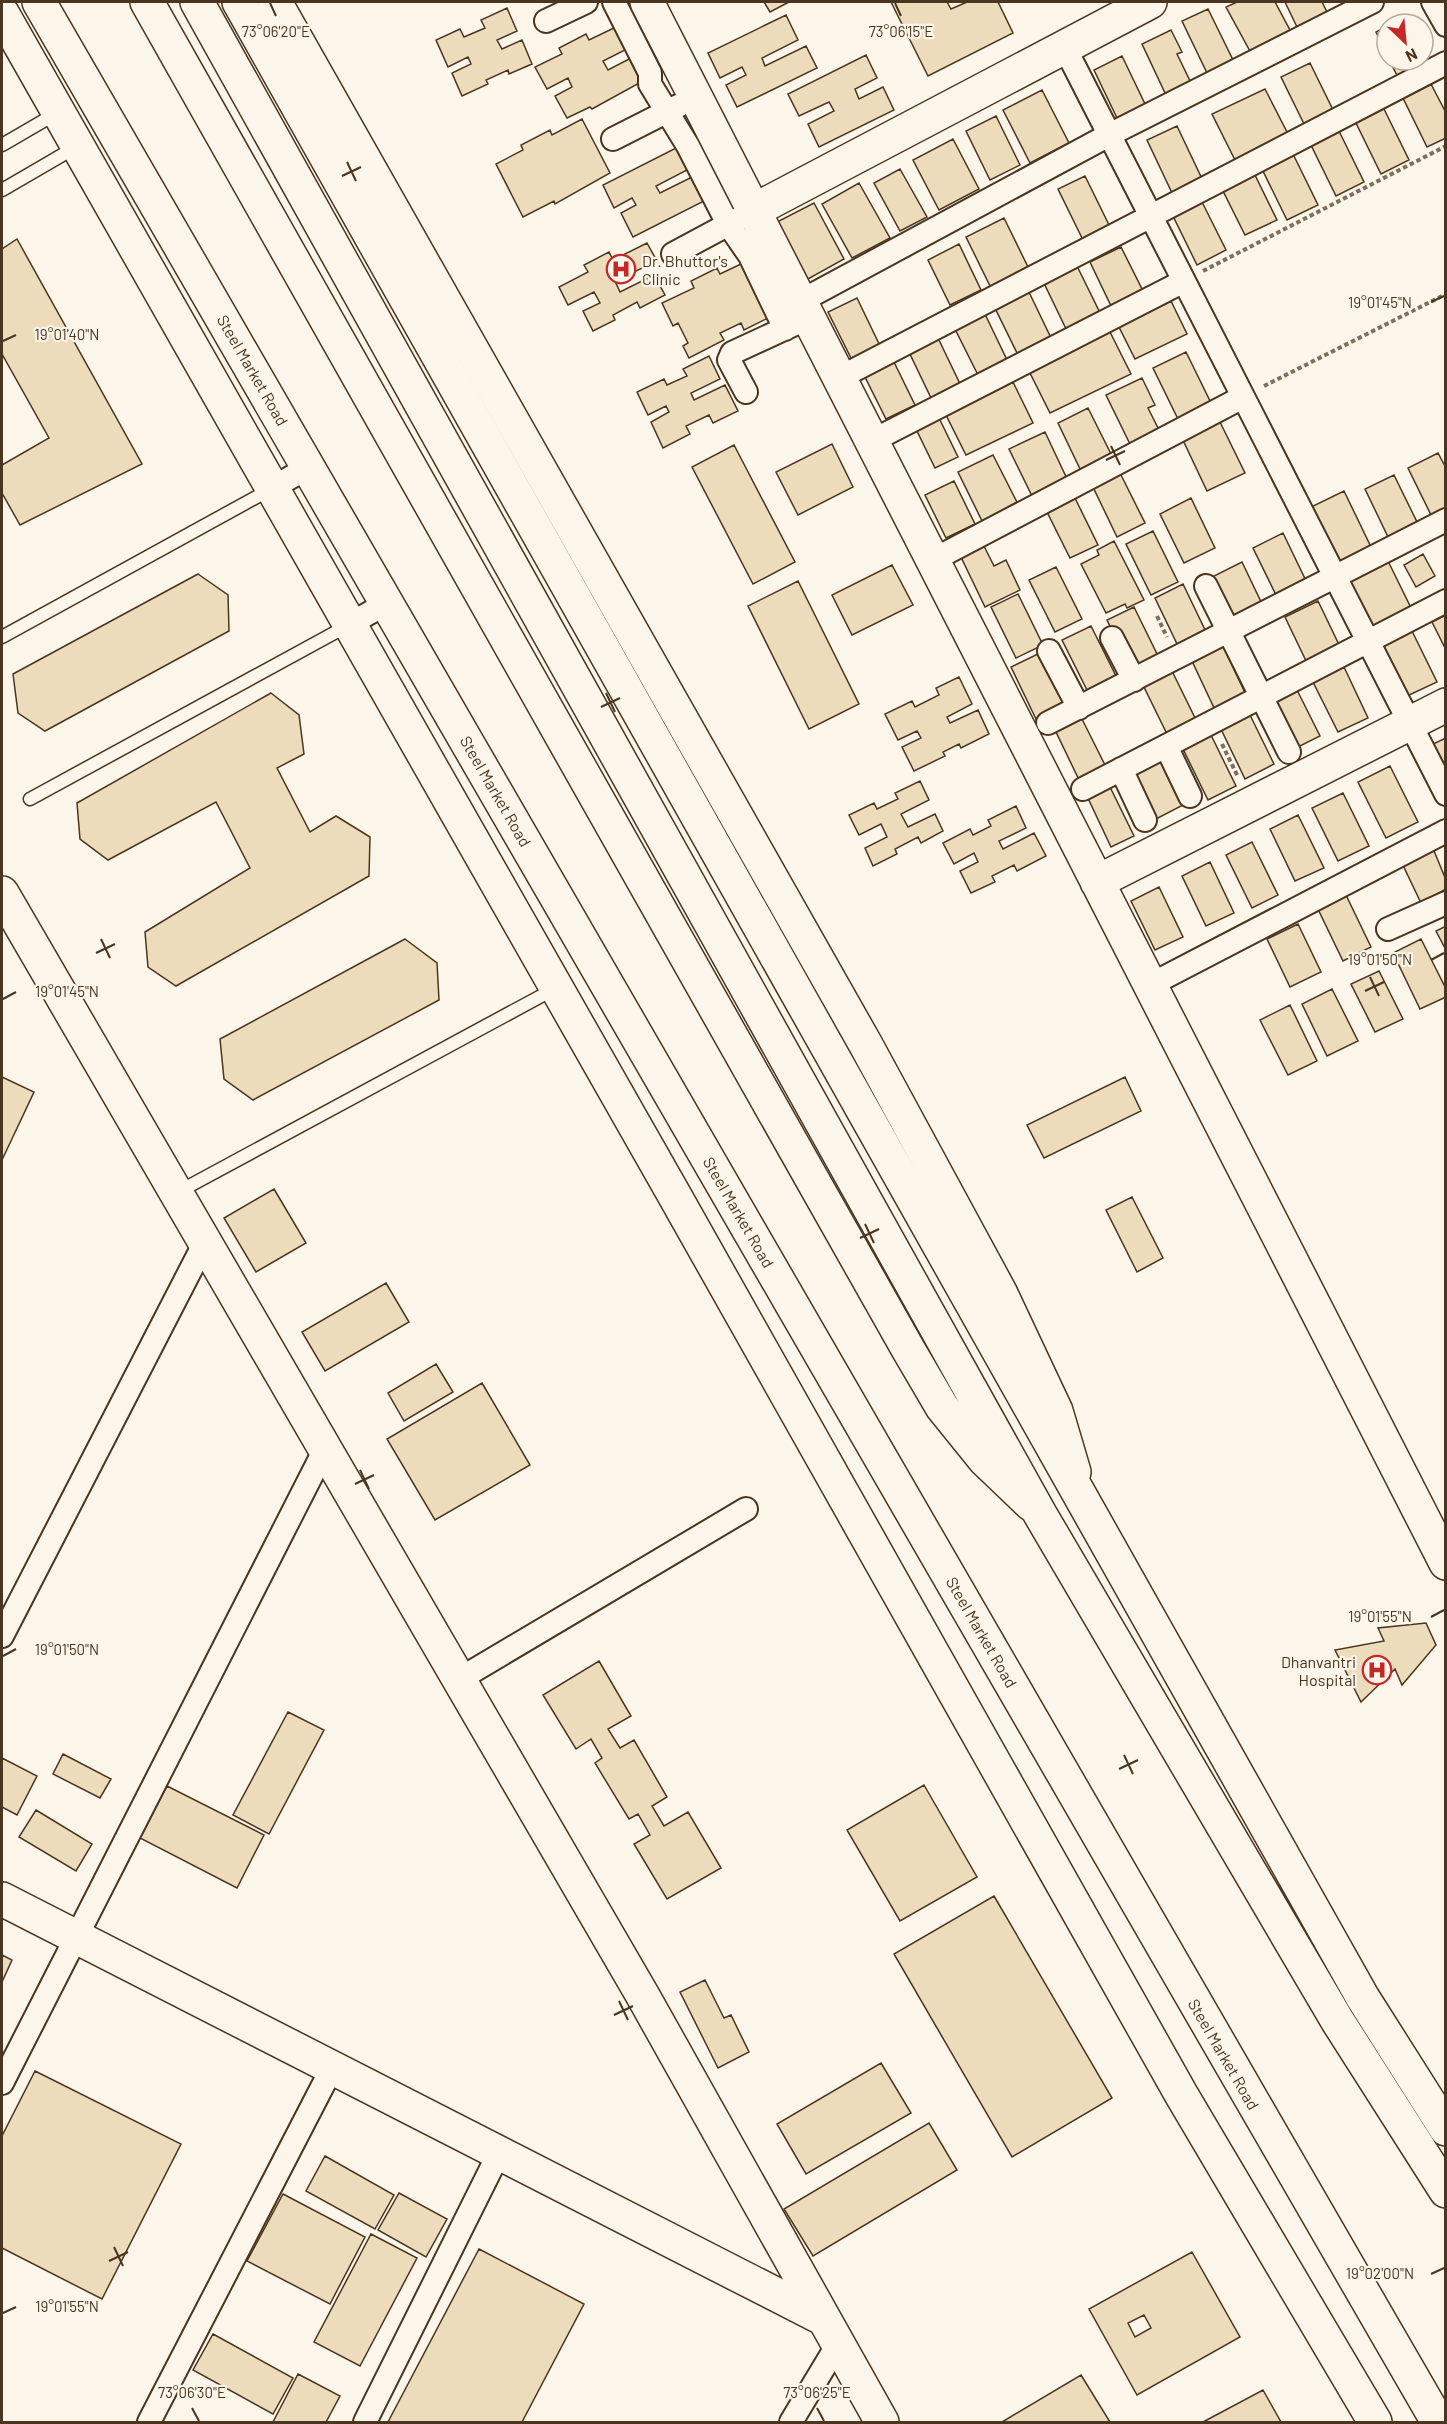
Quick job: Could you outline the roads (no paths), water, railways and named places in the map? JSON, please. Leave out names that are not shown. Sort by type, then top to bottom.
[{"type":"main road","name":"Steel Market Road","points":[[39,2],[1438,2422]]},
{"type":"main road","points":[[147,2],[942,1407],[984,1459],[1041,1514]]},
{"type":"main road","points":[[197,2],[1041,1514],[1337,2020],[1446,2191]]},
{"type":"main road","points":[[239,2],[1363,1998],[1446,2128]]},
{"type":"main road","points":[[274,2],[849,1014],[1000,1292],[1056,1411],[1083,1501]]},
{"type":"main road","points":[[646,2],[695,97],[741,217],[798,316],[839,378],[872,441],[1446,1563]]},
{"type":"main road","points":[[741,217],[1150,2]]},
{"type":"main road","points":[[2,13],[823,1456],[1181,2094],[1375,2422]]},
{"type":"main road","points":[[1097,882],[1446,705]]},
{"type":"main road","points":[[2,896],[638,1987],[882,2422]]},
{"type":"main road","points":[[823,1456],[865,1430]]},
{"type":"main road","points":[[2,1899],[499,2153],[831,2332]]},
{"type":"street","points":[[546,21],[586,2]]},
{"type":"street","points":[[614,2],[650,73],[650,84],[665,112],[687,146],[741,217],[673,254]]},
{"type":"street","points":[[746,392],[729,360],[732,353],[1109,135],[1372,2]]},
{"type":"street","points":[[1433,2],[1446,25]]},
{"type":"street","points":[[1064,46],[1446,794]]},
{"type":"street","points":[[839,378],[1446,63]]},
{"type":"street","points":[[613,140],[695,97]]},
{"type":"street","points":[[78,146],[111,127]]},
{"type":"street","points":[[872,441],[1184,281]]},
{"type":"street","points":[[933,560],[1243,397]]},
{"type":"street","points":[[272,488],[309,467]]},
{"type":"street","points":[[1048,723],[1446,520]]},
{"type":"street","points":[[1206,585],[1289,752]]},
{"type":"street","points":[[1083,789],[1446,601]]},
{"type":"street","points":[[350,624],[387,603]]},
{"type":"street","points":[[1112,638],[1134,680]]},
{"type":"street","points":[[1049,651],[1079,708]]},
{"type":"street","points":[[1166,746],[1190,796]]},
{"type":"street","points":[[1121,769],[1145,820]]},
{"type":"street","points":[[1150,985],[1446,831]]},
{"type":"street","points":[[1388,929],[1446,903]]},
{"type":"street","points":[[2,1636],[204,1244]]},
{"type":"street","points":[[2,2083],[324,1451]]},
{"type":"street","points":[[458,1680],[746,1509]]},
{"type":"street","points":[[149,2422],[332,2068]]},
{"type":"street","points":[[365,2422],[499,2153]]},
{"type":"street","points":[[791,2422],[831,2332]]},
{"type":"lane","points":[[2,145],[58,112]]},
{"type":"lane","points":[[2,190],[78,146]]},
{"type":"lane","points":[[2,637],[272,488]]},
{"type":"lane","points":[[30,799],[350,624]]},
{"type":"lane","points":[[174,1194],[557,988]]},
{"type":"place","name":"Dr. Bhuttor's Clinic","points":[[621,269]]},
{"type":"place","name":"Dhanvantri Hospital","points":[[1377,1670]]}]
